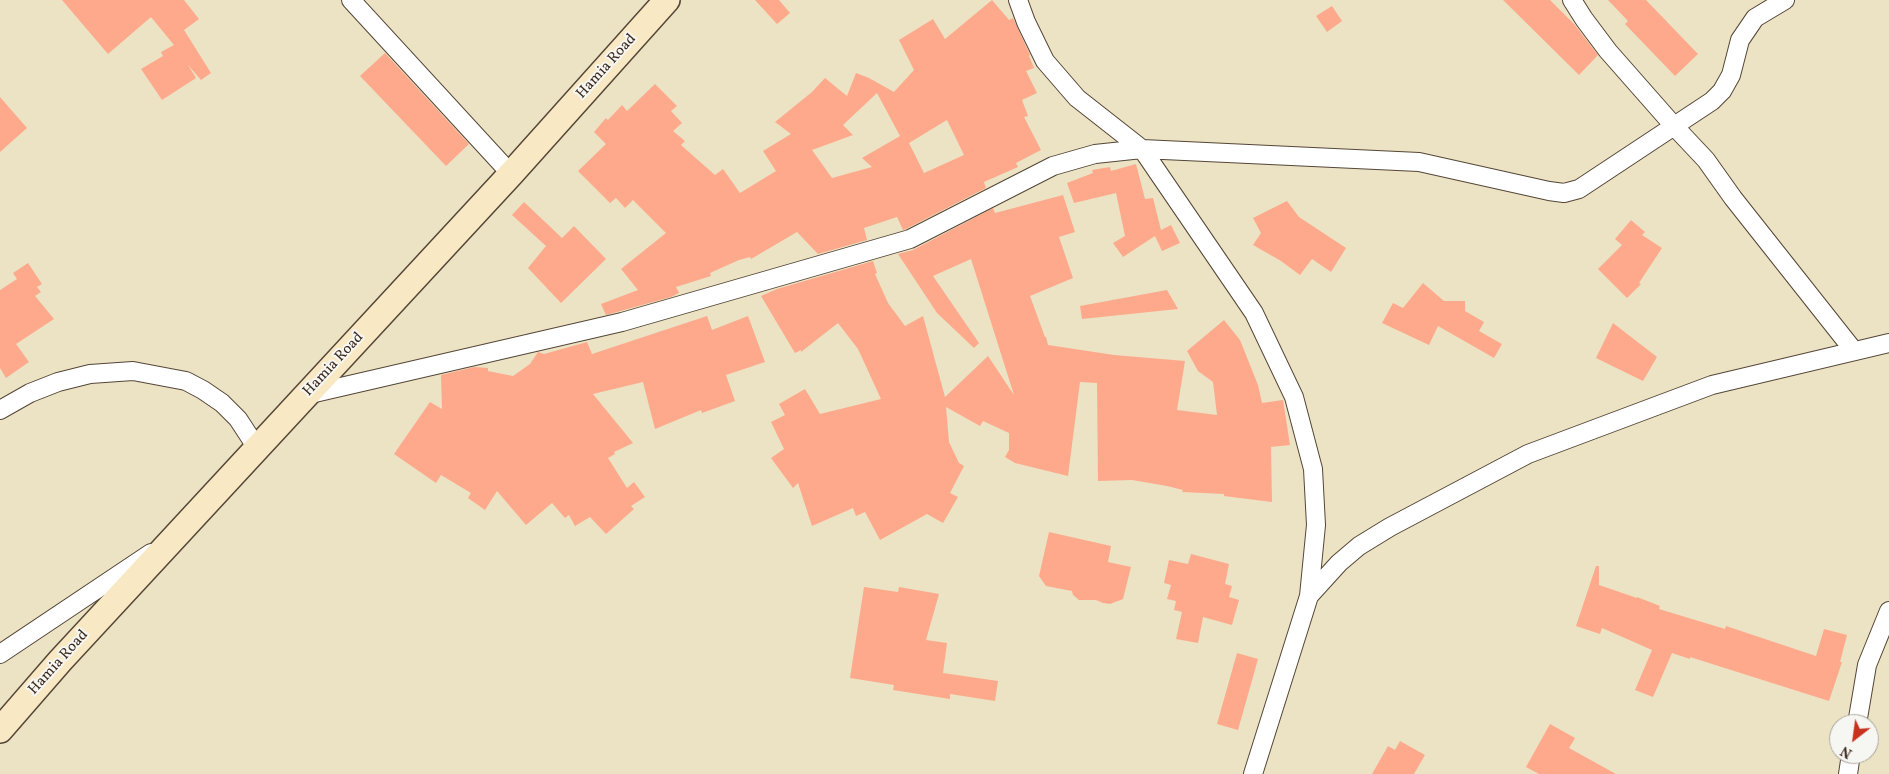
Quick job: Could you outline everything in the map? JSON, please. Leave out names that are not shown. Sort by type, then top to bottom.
[{"type":"street","points":[[351,0],[512,174]]},
{"type":"street","name":"Hamia Road","points":[[0,730],[60,661],[512,174],[667,0]]},
{"type":"street","points":[[1018,0],[1026,22],[1045,61],[1077,98],[1142,149],[1254,313],[1294,397],[1313,469],[1316,524],[1309,596],[1253,774]]},
{"type":"street","points":[[1572,0],[1584,20],[1608,51],[1706,160],[1733,198],[1854,351]]},
{"type":"street","points":[[306,395],[622,322],[910,239],[1053,166],[1095,154],[1142,149],[1419,162],[1564,193],[1578,189],[1712,101],[1722,91],[1731,75],[1740,40],[1755,18],[1785,0]]},
{"type":"street","points":[[1309,596],[1339,563],[1359,546],[1390,527],[1528,454],[1712,384],[1889,343]]},
{"type":"street","points":[[3,405],[30,392],[66,380],[90,374],[133,371],[186,381],[203,390],[222,403],[238,419],[257,448]]},
{"type":"street","points":[[0,654],[176,536]]},
{"type":"street","points":[[1858,714],[1867,665],[1889,612]]},
{"type":"building","points":[[62,0],[184,0],[199,19],[184,30],[211,73],[201,80],[188,65],[196,78],[162,100],[141,69],[163,56],[161,52],[174,45],[151,17],[108,54]]},
{"type":"building","points":[[755,0],[779,0],[790,13],[777,24]]},
{"type":"building","points":[[992,0],[1009,20],[1013,18],[1034,68],[1026,71],[1037,93],[1022,100],[1028,116],[1024,117],[1041,150],[1016,163],[1018,167],[984,182],[986,188],[906,229],[903,230],[897,217],[864,228],[867,240],[818,254],[797,232],[751,259],[750,257],[739,260],[710,273],[711,276],[676,287],[679,293],[671,297],[606,315],[601,304],[638,290],[621,269],[666,233],[633,200],[625,208],[616,198],[610,203],[578,171],[606,144],[594,132],[606,118],[608,120],[622,105],[627,111],[655,84],[677,106],[671,111],[682,123],[673,131],[685,141],[681,145],[715,175],[723,169],[740,193],[776,171],[763,151],[791,134],[775,122],[812,92],[825,78],[847,96],[856,73],[894,92],[914,70],[899,40],[933,19],[945,39]],"holes":[[[877,93],[900,136],[862,158],[872,167],[832,178],[812,150],[853,135],[843,125]],[[947,120],[964,155],[924,173],[909,143]]]},
{"type":"building","points":[[1503,0],[1550,0],[1574,24],[1598,55],[1579,75]]},
{"type":"building","points":[[1608,0],[1646,0],[1698,54],[1675,76],[1625,24],[1628,21]]},
{"type":"building","points":[[1332,6],[1342,21],[1327,32],[1316,16]]},
{"type":"building","points":[[385,53],[469,144],[446,166],[360,76]]},
{"type":"building","points":[[0,97],[27,128],[0,152]]},
{"type":"building","points":[[1136,164],[1145,199],[1153,198],[1161,230],[1171,225],[1180,243],[1162,251],[1155,236],[1123,257],[1113,243],[1125,236],[1116,193],[1074,203],[1067,183],[1093,173],[1092,170],[1110,167],[1111,171]]},
{"type":"building","points":[[1063,195],[1075,232],[1059,237],[1073,278],[1030,296],[1048,345],[1114,355],[1185,361],[1177,410],[1217,415],[1213,382],[1198,371],[1187,351],[1224,320],[1240,340],[1258,385],[1262,403],[1283,400],[1290,445],[1271,447],[1272,502],[1224,496],[1224,494],[1182,492],[1183,490],[1167,486],[1132,480],[1098,481],[1097,383],[1080,382],[1068,476],[1015,463],[1005,457],[1009,450],[1009,433],[983,421],[980,426],[946,407],[949,442],[959,463],[964,466],[950,493],[958,497],[943,523],[927,514],[880,540],[865,512],[856,516],[853,508],[812,526],[798,483],[793,488],[771,458],[784,449],[771,422],[785,415],[779,404],[805,389],[820,414],[881,399],[858,349],[838,323],[801,352],[801,350],[795,353],[761,296],[777,289],[873,261],[877,273],[875,274],[888,303],[905,326],[923,316],[945,397],[988,356],[1014,395],[971,259],[933,276],[979,343],[974,348],[937,313],[898,254],[913,250],[993,208],[995,213]]},
{"type":"building","points":[[1287,201],[1299,217],[1346,248],[1331,272],[1312,259],[1300,275],[1281,261],[1253,245],[1261,233],[1253,218]]},
{"type":"building","points":[[524,202],[562,238],[574,226],[606,259],[561,303],[528,268],[546,246],[512,215]]},
{"type":"building","points":[[1631,220],[1645,232],[1642,235],[1662,248],[1639,283],[1641,284],[1627,298],[1598,269],[1622,245],[1615,239]]},
{"type":"building","points":[[28,263],[42,284],[37,287],[41,292],[35,296],[54,319],[16,344],[29,362],[6,378],[0,368],[0,290],[17,279],[13,273]]},
{"type":"building","points":[[1423,283],[1444,301],[1465,301],[1465,311],[1484,322],[1479,331],[1502,344],[1494,358],[1438,326],[1429,345],[1382,323],[1393,303],[1403,308]]},
{"type":"building","points":[[1167,290],[1178,309],[1082,319],[1080,306]]},
{"type":"building","points":[[707,316],[712,330],[748,316],[765,362],[726,375],[735,401],[702,413],[701,410],[655,429],[643,382],[593,394],[633,443],[614,452],[615,454],[608,458],[627,488],[634,482],[645,497],[631,506],[634,509],[606,534],[590,517],[575,526],[569,515],[565,518],[552,503],[526,525],[497,491],[485,510],[468,498],[471,493],[441,475],[436,483],[394,454],[430,402],[442,409],[441,375],[474,367],[488,368],[488,371],[513,376],[530,364],[538,352],[544,354],[587,342],[592,354]]},
{"type":"building","points":[[1613,323],[1657,357],[1643,381],[1596,358]]},
{"type":"building","points":[[1049,532],[1111,546],[1108,562],[1131,567],[1123,599],[1110,604],[1096,600],[1079,600],[1073,595],[1072,591],[1046,586],[1039,576]]},
{"type":"building","points":[[1191,554],[1229,564],[1225,584],[1232,586],[1229,597],[1239,600],[1232,625],[1203,617],[1198,643],[1176,639],[1182,612],[1174,610],[1176,601],[1167,599],[1171,585],[1164,583],[1169,560],[1188,564]]},
{"type":"building","points":[[1596,566],[1599,566],[1599,585],[1660,606],[1659,609],[1725,629],[1726,626],[1816,656],[1824,629],[1847,635],[1840,662],[1842,662],[1829,701],[1672,653],[1653,697],[1635,690],[1652,650],[1602,628],[1600,634],[1576,626]]},
{"type":"building","points":[[864,587],[898,592],[899,587],[939,594],[926,640],[947,643],[943,673],[998,681],[995,701],[950,694],[950,699],[893,690],[894,685],[850,678]]},
{"type":"building","points":[[1237,653],[1258,659],[1238,730],[1217,724]]},
{"type":"building","points":[[1550,724],[1575,738],[1569,748],[1616,774],[1539,774],[1526,767]]},
{"type":"building","points":[[1400,741],[1425,755],[1414,774],[1372,774],[1388,746],[1395,750]]}]
